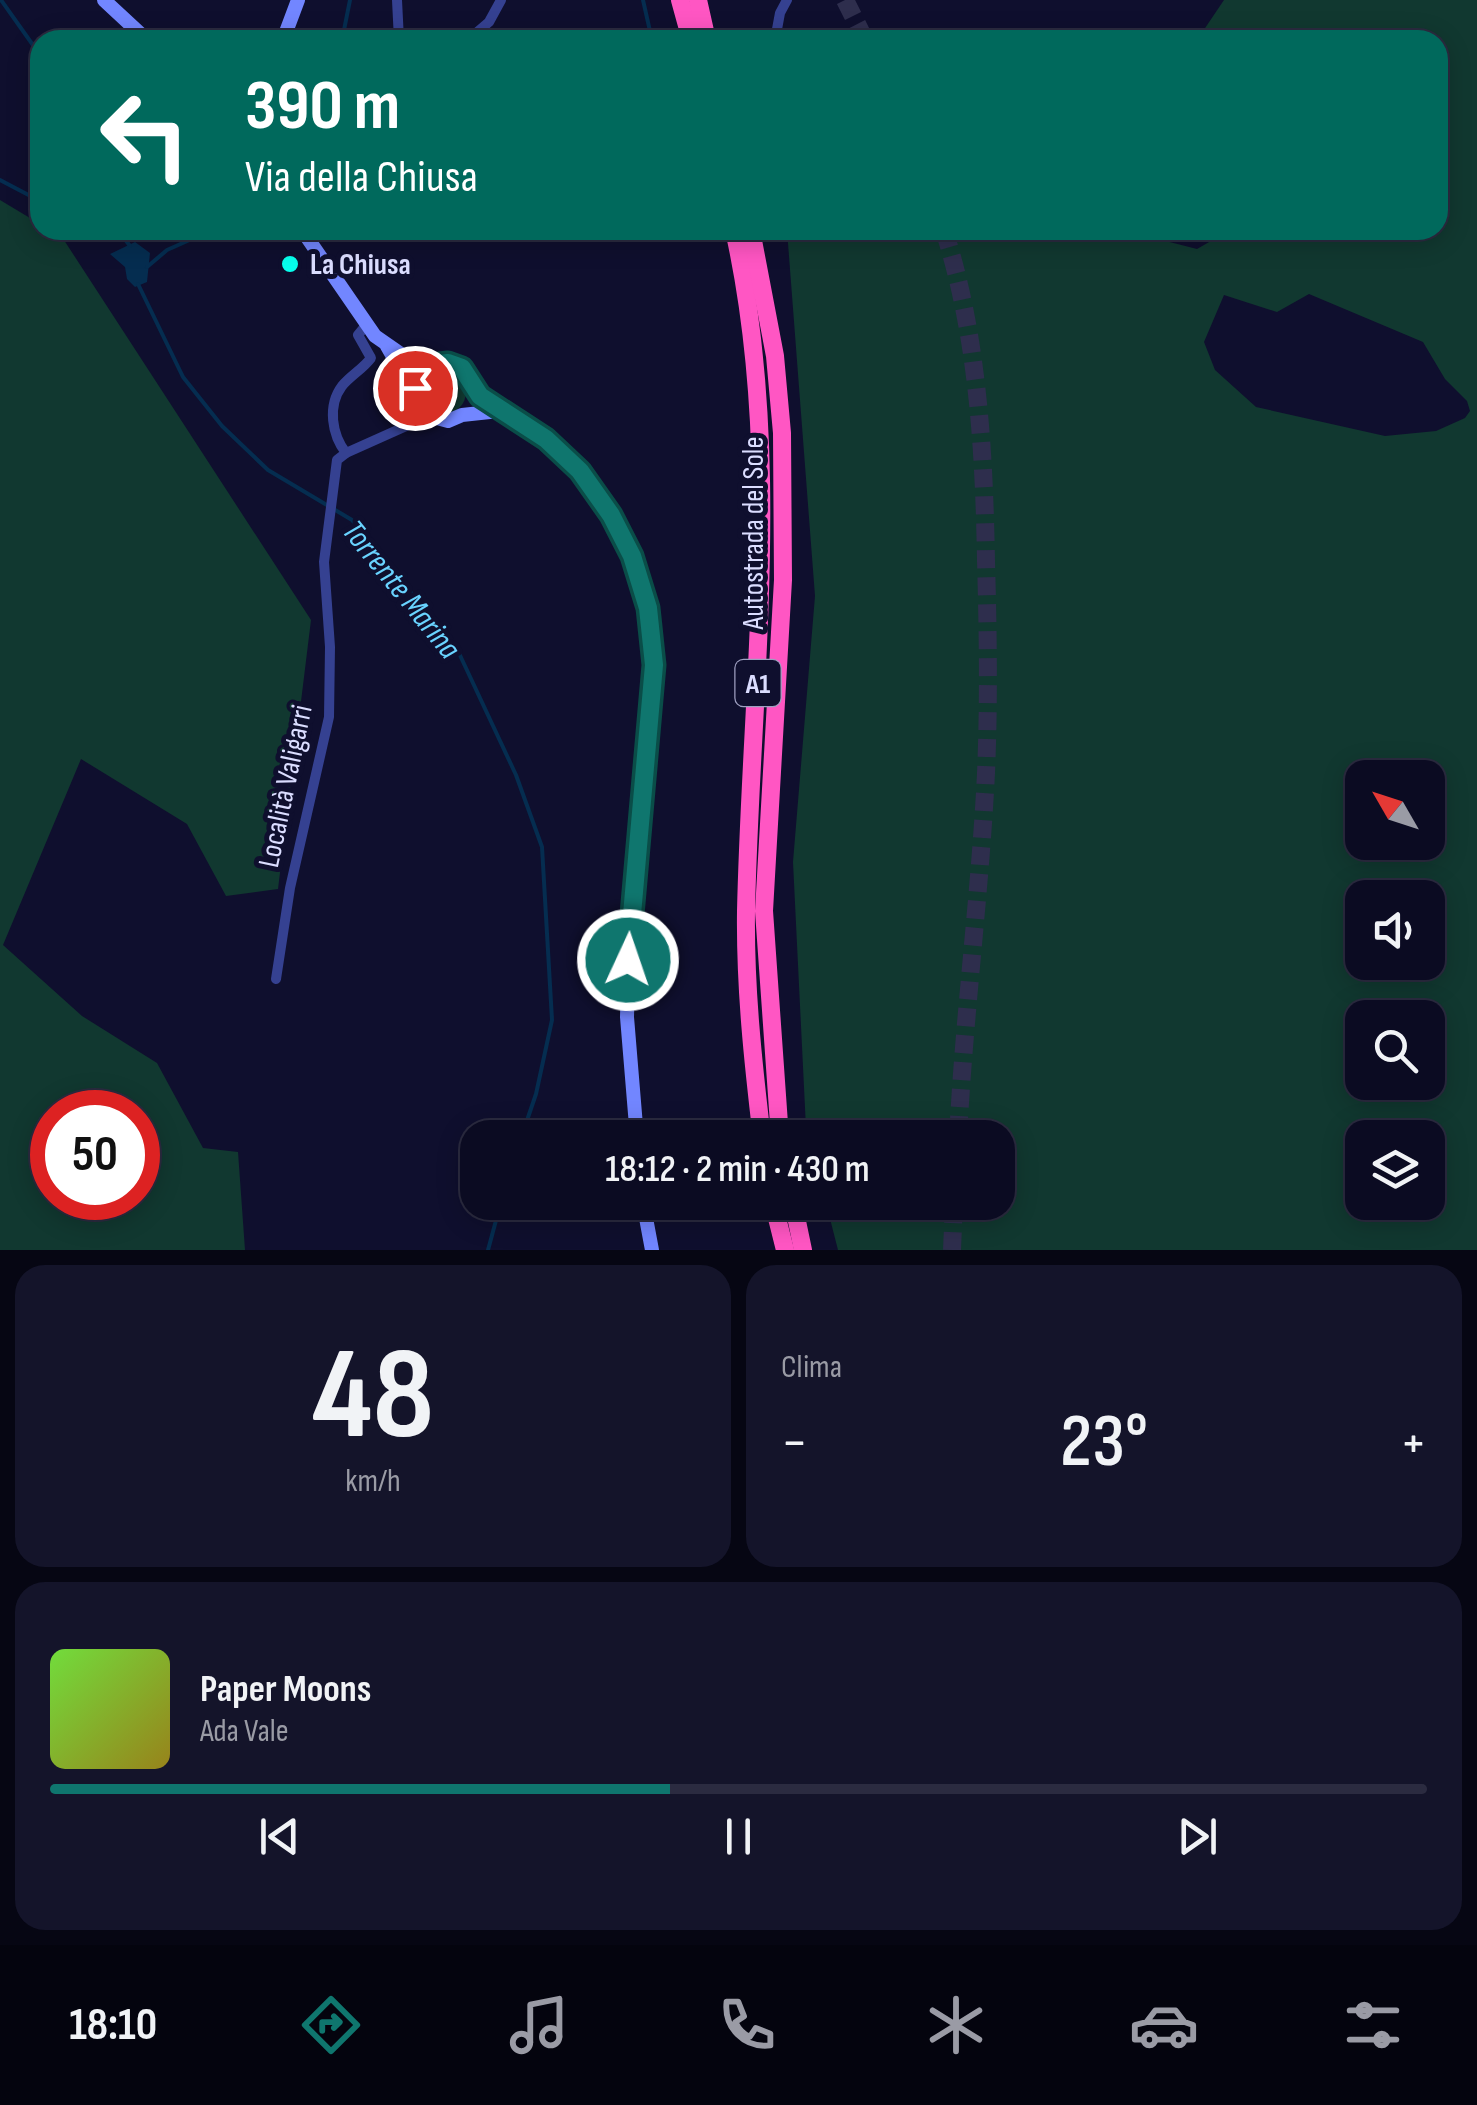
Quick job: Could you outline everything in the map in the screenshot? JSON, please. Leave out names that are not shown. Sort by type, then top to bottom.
[{"type":"highway","points":[[680,0],[688,30]]},
{"type":"highway","points":[[698,0],[705,30]]},
{"type":"highway","name":"Autostrada del Sole","points":[[736,240],[748,291],[760,425],[763,574],[746,910],[747,978],[760,1120]]},
{"type":"highway","name":"Autostrada del Sole","points":[[753,240],[775,356],[782,433],[784,580],[764,911],[779,1120]]},
{"type":"highway","points":[[777,1220],[784,1250]]},
{"type":"highway","points":[[797,1220],[803,1250]]},
{"type":"main road","points":[[104,0],[136,30]]},
{"type":"main road","points":[[288,30],[298,0]]},
{"type":"main road","points":[[309,240],[366,324],[387,346],[416,400],[433,419],[448,421],[462,415],[499,411]]},
{"type":"main road","points":[[387,346],[412,360],[462,368],[473,388],[499,411],[533,429],[562,452],[622,532],[648,608],[654,665],[629,930],[627,1017],[636,1120]]},
{"type":"main road","points":[[416,400],[420,374],[432,365]]},
{"type":"main road","points":[[462,415],[471,403],[473,388]]},
{"type":"main road","points":[[646,1220],[652,1250]]},
{"type":"street","points":[[396,0],[398,30]]},
{"type":"street","points":[[480,30],[502,0]]},
{"type":"street","points":[[777,30],[787,0]]},
{"type":"street","points":[[366,324],[358,335],[371,358],[344,384],[336,402],[335,439],[346,453],[422,419],[433,419]]},
{"type":"street","points":[[408,426],[416,400]]},
{"type":"street","name":"Località Valigarri","points":[[276,979],[290,888],[329,717],[326,542],[335,468],[337,460],[346,453]]},
{"type":"green space","points":[[1224,0],[1477,0],[1477,1250],[838,1250],[830,1220],[1015,1220],[1015,1120],[806,1120],[793,862],[815,596],[788,240],[1162,240],[1197,249],[1213,240],[1448,240],[1448,30],[1204,30]],"holes":[[[1309,294],[1423,342],[1445,379],[1467,401],[1470,411],[1465,418],[1436,431],[1385,436],[1256,407],[1215,370],[1204,342],[1224,295],[1277,312]]]},
{"type":"green space","points":[[0,200],[30,218],[30,240],[64,240],[311,620],[278,889],[226,896],[187,824],[81,759],[3,945],[82,1016],[157,1063],[203,1148],[238,1152],[245,1250],[0,1250]]},
{"type":"green space","points":[[444,370],[460,376],[466,392],[460,408],[444,414],[428,408],[422,392],[428,376]]},
{"type":"water","points":[[135,242],[150,253],[147,282],[135,287],[127,279],[125,267],[110,254]]},
{"type":"waterway","name":"Torrente Marina","points":[[1,0],[30,41]]},
{"type":"waterway","points":[[344,30],[350,0]]},
{"type":"waterway","points":[[643,0],[650,30]]},
{"type":"waterway","points":[[0,180],[30,196]]},
{"type":"waterway","name":"Torrente Marina","points":[[126,240],[130,246]]},
{"type":"waterway","points":[[147,267],[167,250],[190,240]]},
{"type":"waterway","name":"Torrente Marina","points":[[138,284],[183,377],[222,426],[268,470],[352,520],[458,651],[516,775],[542,847],[552,1020],[527,1120]]},
{"type":"waterway","name":"Torrente Marina","points":[[488,1250],[496,1220]]},
{"type":"tunnel","points":[[845,0],[860,30]]},
{"type":"tunnel","points":[[947,240],[965,311],[977,394],[987,614],[986,773],[959,1120]]},
{"type":"tunnel","points":[[952,1250],[953,1220]]},
{"type":"place","name":"La Chiusa","points":[[290,264]]},
{"type":"route","points":[[415,388],[420,374],[432,365],[448,363],[462,368],[480,396],[533,429],[580,471],[622,532],[632,556],[648,608],[654,665],[628,960]]}]
